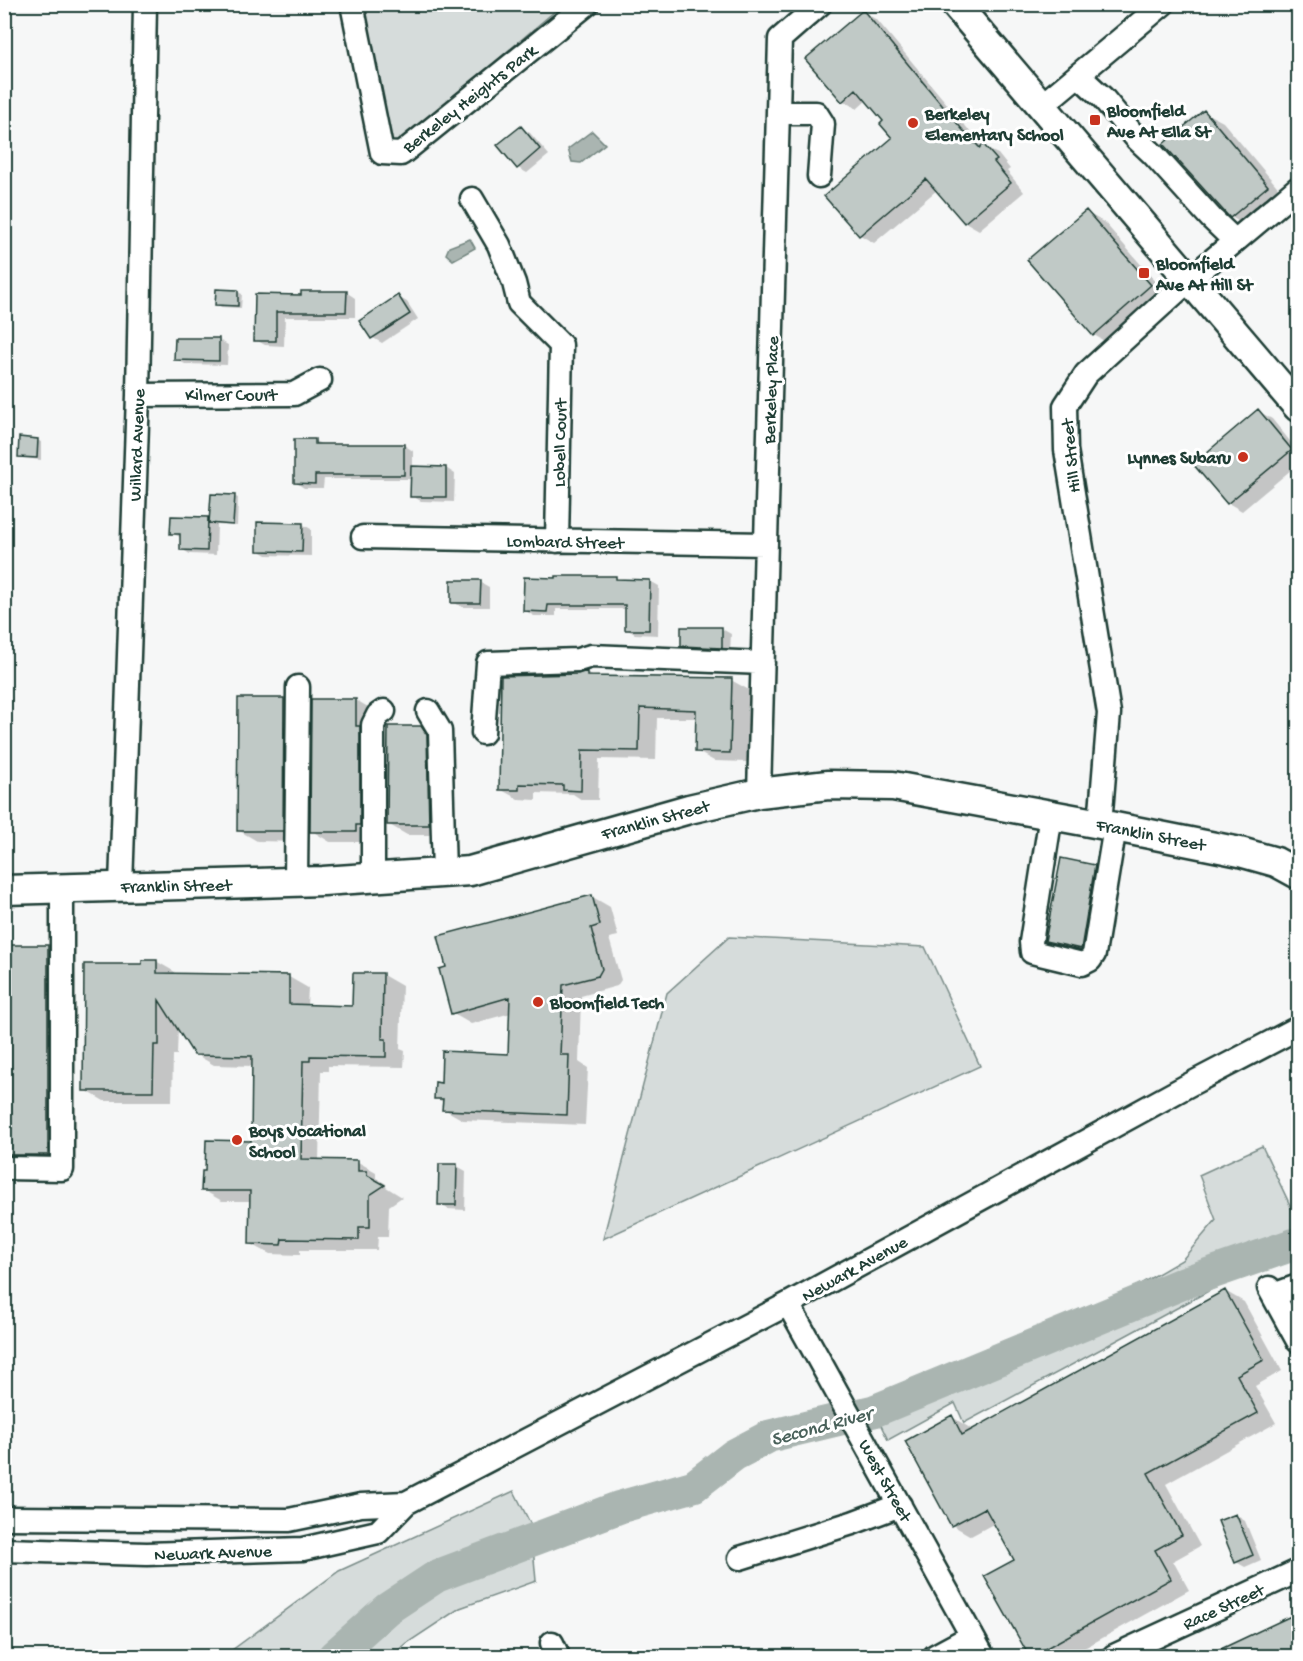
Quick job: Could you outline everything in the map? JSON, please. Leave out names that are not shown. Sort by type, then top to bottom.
[{"type":"main road","points":[[955,4],[1299,407]]},
{"type":"main road","name":"Franklin Street","points":[[4,890],[373,878],[470,871],[689,809],[759,793],[828,785],[893,786],[1108,825],[1240,852],[1276,862],[1299,874]]},
{"type":"street","name":"Willard Avenue","points":[[121,886],[138,395],[145,4]]},
{"type":"street","name":"Berkeley Heights Park","points":[[352,4],[382,153],[401,154],[587,4]]},
{"type":"street","name":"Berkeley Place","points":[[759,793],[780,39],[819,4]]},
{"type":"street","points":[[1041,106],[1163,4]]},
{"type":"street","points":[[1078,75],[1103,98],[1137,139],[1235,241]]},
{"type":"street","points":[[778,113],[816,113],[823,124],[819,176]]},
{"type":"street","name":"Hill Street","points":[[1051,815],[1031,942],[1032,952],[1082,964],[1090,960],[1094,954],[1108,825],[1109,713],[1066,450],[1065,406],[1086,374],[1189,280],[1299,188]]},
{"type":"street","name":"Lobell Court","points":[[472,199],[499,245],[519,303],[561,345],[557,541]]},
{"type":"street","name":"Kilmer Court","points":[[138,395],[294,394],[320,380]]},
{"type":"street","name":"Lombard Street","points":[[363,537],[766,544]]},
{"type":"street","points":[[483,732],[488,663],[578,660],[591,656],[763,663]]},
{"type":"street","points":[[296,881],[298,687]]},
{"type":"street","points":[[373,878],[373,725],[378,715],[384,711]]},
{"type":"street","points":[[428,711],[440,731],[444,873]]},
{"type":"street","points":[[4,1168],[62,1169],[62,888]]},
{"type":"street","name":"Newark Avenue","points":[[4,1550],[147,1554],[303,1549],[378,1532],[406,1503],[788,1304],[1299,1028]]},
{"type":"street","points":[[1299,1286],[1271,1291],[1299,1341]]},
{"type":"street","name":"West Street","points":[[788,1304],[983,1656]]},
{"type":"street","name":"Newark Avenue","points":[[4,1518],[289,1520],[361,1505],[406,1503]]},
{"type":"street","points":[[740,1558],[852,1523],[900,1505]]},
{"type":"street","name":"Race Street","points":[[1114,1656],[1299,1571]]},
{"type":"street","points":[[935,1656],[972,1636]]},
{"type":"shaded area","points":[[362,5],[562,5],[393,149],[384,129]]},
{"type":"shaded area","points":[[592,131],[605,144],[581,163],[572,162],[568,149]]},
{"type":"shaded area","points":[[470,239],[475,248],[453,260],[446,254],[449,247]]},
{"type":"shaded area","points":[[729,937],[925,947],[980,1066],[603,1239],[667,993]]},
{"type":"shaded area","points":[[1262,1146],[1298,1222],[1298,1229],[1214,1288],[964,1423],[955,1403],[888,1440],[874,1411],[1032,1346],[1182,1260],[1216,1220],[1199,1175]]},
{"type":"shaded area","points":[[514,1491],[531,1525],[536,1581],[460,1608],[407,1643],[392,1656],[224,1656],[339,1571]]},
{"type":"building","name":"Berkeley Elementary School","points":[[863,10],[961,128],[980,148],[983,144],[997,160],[994,162],[1011,183],[964,223],[926,179],[859,236],[824,196],[892,138],[880,124],[883,121],[856,89],[842,102],[805,59]]},
{"type":"building","points":[[1204,110],[1268,186],[1230,218],[1163,144]]},
{"type":"building","points":[[521,126],[540,149],[517,169],[497,145]]},
{"type":"building","points":[[1086,210],[1151,285],[1093,336],[1027,260]]},
{"type":"building","points":[[216,289],[238,290],[238,306],[215,305]]},
{"type":"building","points":[[301,291],[347,291],[346,312],[276,312],[276,341],[254,341],[255,294],[301,295]]},
{"type":"building","points":[[398,295],[410,314],[371,339],[359,321]]},
{"type":"building","points":[[175,338],[219,338],[219,361],[174,360]]},
{"type":"building","name":"Lynnes Subaru","points":[[1258,409],[1292,450],[1227,504],[1193,464]]},
{"type":"building","points":[[19,437],[38,439],[37,458],[18,457]]},
{"type":"building","points":[[294,439],[315,439],[315,444],[404,444],[404,475],[315,475],[315,484],[294,483]]},
{"type":"building","points":[[411,466],[446,467],[446,497],[410,497]]},
{"type":"building","points":[[211,494],[235,495],[233,525],[209,523]]},
{"type":"building","points":[[171,516],[208,517],[207,551],[180,550],[180,534],[170,534]]},
{"type":"building","points":[[257,522],[303,523],[302,552],[257,551]]},
{"type":"building","points":[[556,576],[616,576],[616,579],[650,580],[649,630],[625,630],[625,605],[548,605],[547,612],[523,611],[524,577],[556,578]]},
{"type":"building","points":[[451,580],[481,580],[480,603],[451,603]]},
{"type":"building","points":[[681,627],[722,627],[722,648],[681,646]]},
{"type":"building","points":[[587,671],[587,676],[732,678],[730,753],[695,752],[696,710],[640,708],[639,751],[582,750],[581,791],[563,790],[563,785],[519,784],[519,790],[499,790],[501,676],[578,674]]},
{"type":"building","points":[[238,698],[284,698],[283,831],[237,831]]},
{"type":"building","points":[[311,699],[356,699],[356,726],[360,726],[360,825],[356,825],[356,832],[310,832]]},
{"type":"building","points":[[388,726],[421,726],[427,735],[429,825],[387,825]]},
{"type":"building","points":[[1061,858],[1095,865],[1081,949],[1045,941]]},
{"type":"building","points":[[592,895],[600,925],[591,928],[602,969],[598,976],[563,985],[560,1055],[569,1055],[567,1115],[442,1110],[443,1099],[434,1099],[435,1082],[441,1083],[442,1051],[508,1054],[510,997],[451,1014],[439,969],[446,967],[438,936]]},
{"type":"building","points":[[10,945],[48,945],[48,1155],[8,1155]]},
{"type":"building","points":[[142,960],[157,960],[157,973],[289,975],[289,1004],[352,1006],[353,973],[383,973],[382,1039],[386,1039],[386,1057],[310,1056],[310,1061],[303,1061],[301,1159],[358,1160],[358,1171],[367,1171],[367,1175],[385,1185],[370,1195],[370,1227],[359,1227],[359,1240],[282,1239],[281,1245],[249,1244],[250,1191],[201,1191],[202,1171],[205,1171],[206,1140],[251,1141],[252,1056],[194,1055],[159,1000],[159,1045],[154,1045],[153,1091],[83,1091],[84,964],[142,964]]},
{"type":"building","points":[[439,1164],[457,1164],[456,1205],[438,1205]]},
{"type":"building","points":[[1225,1290],[1264,1360],[1237,1375],[1258,1413],[1148,1473],[1182,1535],[1155,1550],[1171,1579],[1029,1656],[984,1576],[1014,1560],[985,1508],[951,1526],[905,1441],[952,1415],[962,1435]]},
{"type":"building","points":[[1236,1514],[1253,1555],[1235,1563],[1218,1521]]},
{"type":"building","points":[[1291,1616],[1299,1632],[1299,1656],[1206,1656]]},
{"type":"waterway","name":"Second River","points":[[334,1656],[387,1609],[437,1576],[620,1507],[694,1486],[734,1455],[770,1436],[874,1411],[1186,1282],[1298,1243]]},
{"type":"place","name":"Bloomfield Ave At Ella St","points":[[1095,120]]},
{"type":"place","name":"Berkeley Elementary School","points":[[913,123]]},
{"type":"place","name":"Bloomfield Ave At Hill St","points":[[1144,273]]},
{"type":"place","name":"Lynnes Subaru","points":[[1243,457]]},
{"type":"place","name":"Bloomfield Tech","points":[[538,1002]]},
{"type":"place","name":"Boys Vocational School","points":[[237,1140]]}]
